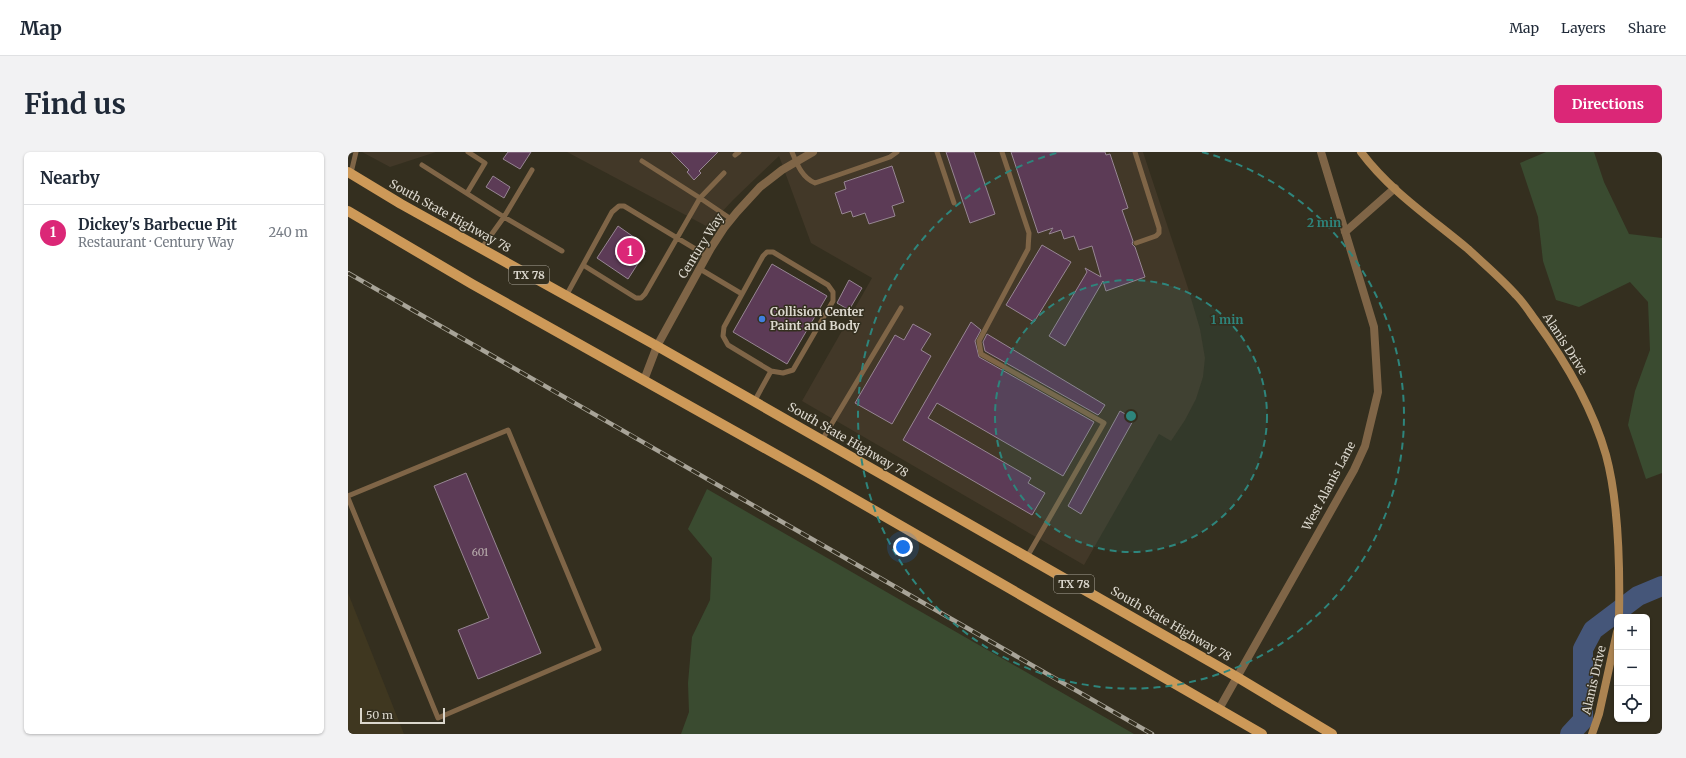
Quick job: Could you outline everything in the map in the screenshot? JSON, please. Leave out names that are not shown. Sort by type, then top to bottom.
[{"type":"main road","name":"Alanis Drive","points":[[1361,152],[1369,163],[1412,205],[1468,249],[1517,295],[1551,341],[1577,384],[1595,420],[1606,456],[1615,502],[1620,581],[1619,614]]},
{"type":"main road","name":"South State Highway 78","points":[[349,173],[400,204],[657,346],[822,440],[1237,677],[1329,732]]},
{"type":"main road","name":"TX 78","points":[[348,211],[472,284],[811,474],[1262,734]]},
{"type":"main road","name":"Alanis Drive","points":[[1592,734],[1599,714],[1614,646]]},
{"type":"street","name":"Century Way","points":[[644,380],[657,346],[700,268],[731,219],[760,187],[813,152]]},
{"type":"street","name":"West Alanis Lane","points":[[1219,710],[1354,470],[1365,446],[1372,423],[1378,392],[1374,327],[1321,152]]},
{"type":"street","points":[[1345,232],[1395,188]]},
{"type":"lane","points":[[349,173],[356,152]]},
{"type":"lane","points":[[467,193],[485,163],[468,152]]},
{"type":"lane","points":[[792,152],[804,175],[814,183],[890,157],[897,152]]},
{"type":"lane","points":[[937,152],[954,203]]},
{"type":"lane","points":[[1002,152],[1029,233],[1028,249],[979,341],[981,354],[1104,423],[1027,557]]},
{"type":"lane","points":[[1135,152],[1159,228],[1159,233],[1156,236],[1136,243]]},
{"type":"lane","points":[[642,160],[731,219]]},
{"type":"lane","points":[[422,165],[504,217],[562,251]]},
{"type":"lane","points":[[481,249],[504,217],[532,170]]},
{"type":"lane","points":[[583,265],[636,298],[641,298],[645,294],[700,198],[724,173]]},
{"type":"lane","points":[[566,296],[612,212],[619,206],[624,206],[707,256]]},
{"type":"lane","points":[[767,252],[773,252],[828,285],[833,292],[833,301],[793,370],[783,373],[771,371],[728,345],[723,336],[724,327],[763,256],[767,252]]},
{"type":"lane","points":[[700,268],[742,294]]},
{"type":"lane","points":[[822,440],[901,308]]},
{"type":"lane","points":[[754,402],[771,371]]},
{"type":"lane","points":[[508,430],[599,649],[438,718],[348,497],[508,430]]},
{"type":"shaded area","points":[[362,152],[436,152],[390,167]]},
{"type":"shaded area","points":[[567,152],[1143,152],[1200,329],[1205,358],[1203,377],[1196,399],[1185,420],[1171,441],[1159,434],[1084,565],[802,401],[872,278],[811,243],[779,156],[733,200],[708,227]]},
{"type":"shaded area","points":[[348,593],[404,734],[348,734]]},
{"type":"green space","points":[[1546,152],[1594,152],[1604,182],[1629,234],[1662,238],[1662,473],[1646,479],[1628,425],[1635,391],[1650,350],[1648,302],[1630,282],[1579,307],[1556,300],[1543,261],[1538,217],[1520,163]]},
{"type":"green space","points":[[707,489],[1134,734],[681,734],[689,712],[688,683],[692,637],[710,600],[712,558],[688,529]]},
{"type":"building","points":[[508,152],[531,152],[520,169],[503,159]]},
{"type":"building","points":[[671,152],[718,152],[699,171],[701,173],[694,180],[687,172],[689,170]]},
{"type":"building","points":[[946,152],[974,152],[995,214],[970,223]]},
{"type":"building","points":[[1011,152],[1105,152],[1106,155],[1110,154],[1128,208],[1122,210],[1133,241],[1132,244],[1135,247],[1145,277],[1106,291],[1103,281],[1065,346],[1049,336],[1087,272],[1085,268],[1101,277],[1092,246],[1079,250],[1074,236],[1064,239],[1061,230],[1049,234],[1053,228],[1038,233]]},
{"type":"building","points":[[892,166],[904,202],[892,206],[895,216],[869,224],[865,213],[853,217],[851,211],[842,214],[835,193],[846,189],[844,182]]},
{"type":"building","points":[[493,176],[510,187],[504,198],[486,187]]},
{"type":"building","points":[[618,226],[638,240],[636,244],[646,251],[628,279],[597,258]]},
{"type":"building","points":[[1042,245],[1071,262],[1034,322],[1006,305]]},
{"type":"building","points":[[772,264],[827,296],[787,364],[733,332]]},
{"type":"building","points":[[849,280],[862,288],[849,310],[837,303]]},
{"type":"building","points":[[971,322],[981,330],[975,341],[979,357],[1094,422],[1063,476],[937,403],[928,418],[1031,478],[1028,483],[1045,493],[1032,515],[903,440]]},
{"type":"building","points":[[913,324],[931,334],[921,350],[931,356],[892,424],[855,403],[895,335],[904,340]]},
{"type":"building","points":[[987,334],[1105,405],[1100,413],[1098,415],[985,351],[983,342]]},
{"type":"building","points":[[1120,411],[1134,419],[1081,514],[1068,506]]},
{"type":"building","points":[[466,473],[541,653],[478,679],[458,630],[489,618],[434,486]]},
{"type":"waterway","points":[[1570,734],[1583,720],[1583,649],[1593,630],[1638,596],[1662,586]]},
{"type":"railway","points":[[348,273],[1152,734]]},
{"type":"place","name":"Dickey's Barbecue Pit","points":[[630,251]]},
{"type":"place","name":"Collision Center Paint and Body","points":[[762,319]]}]
